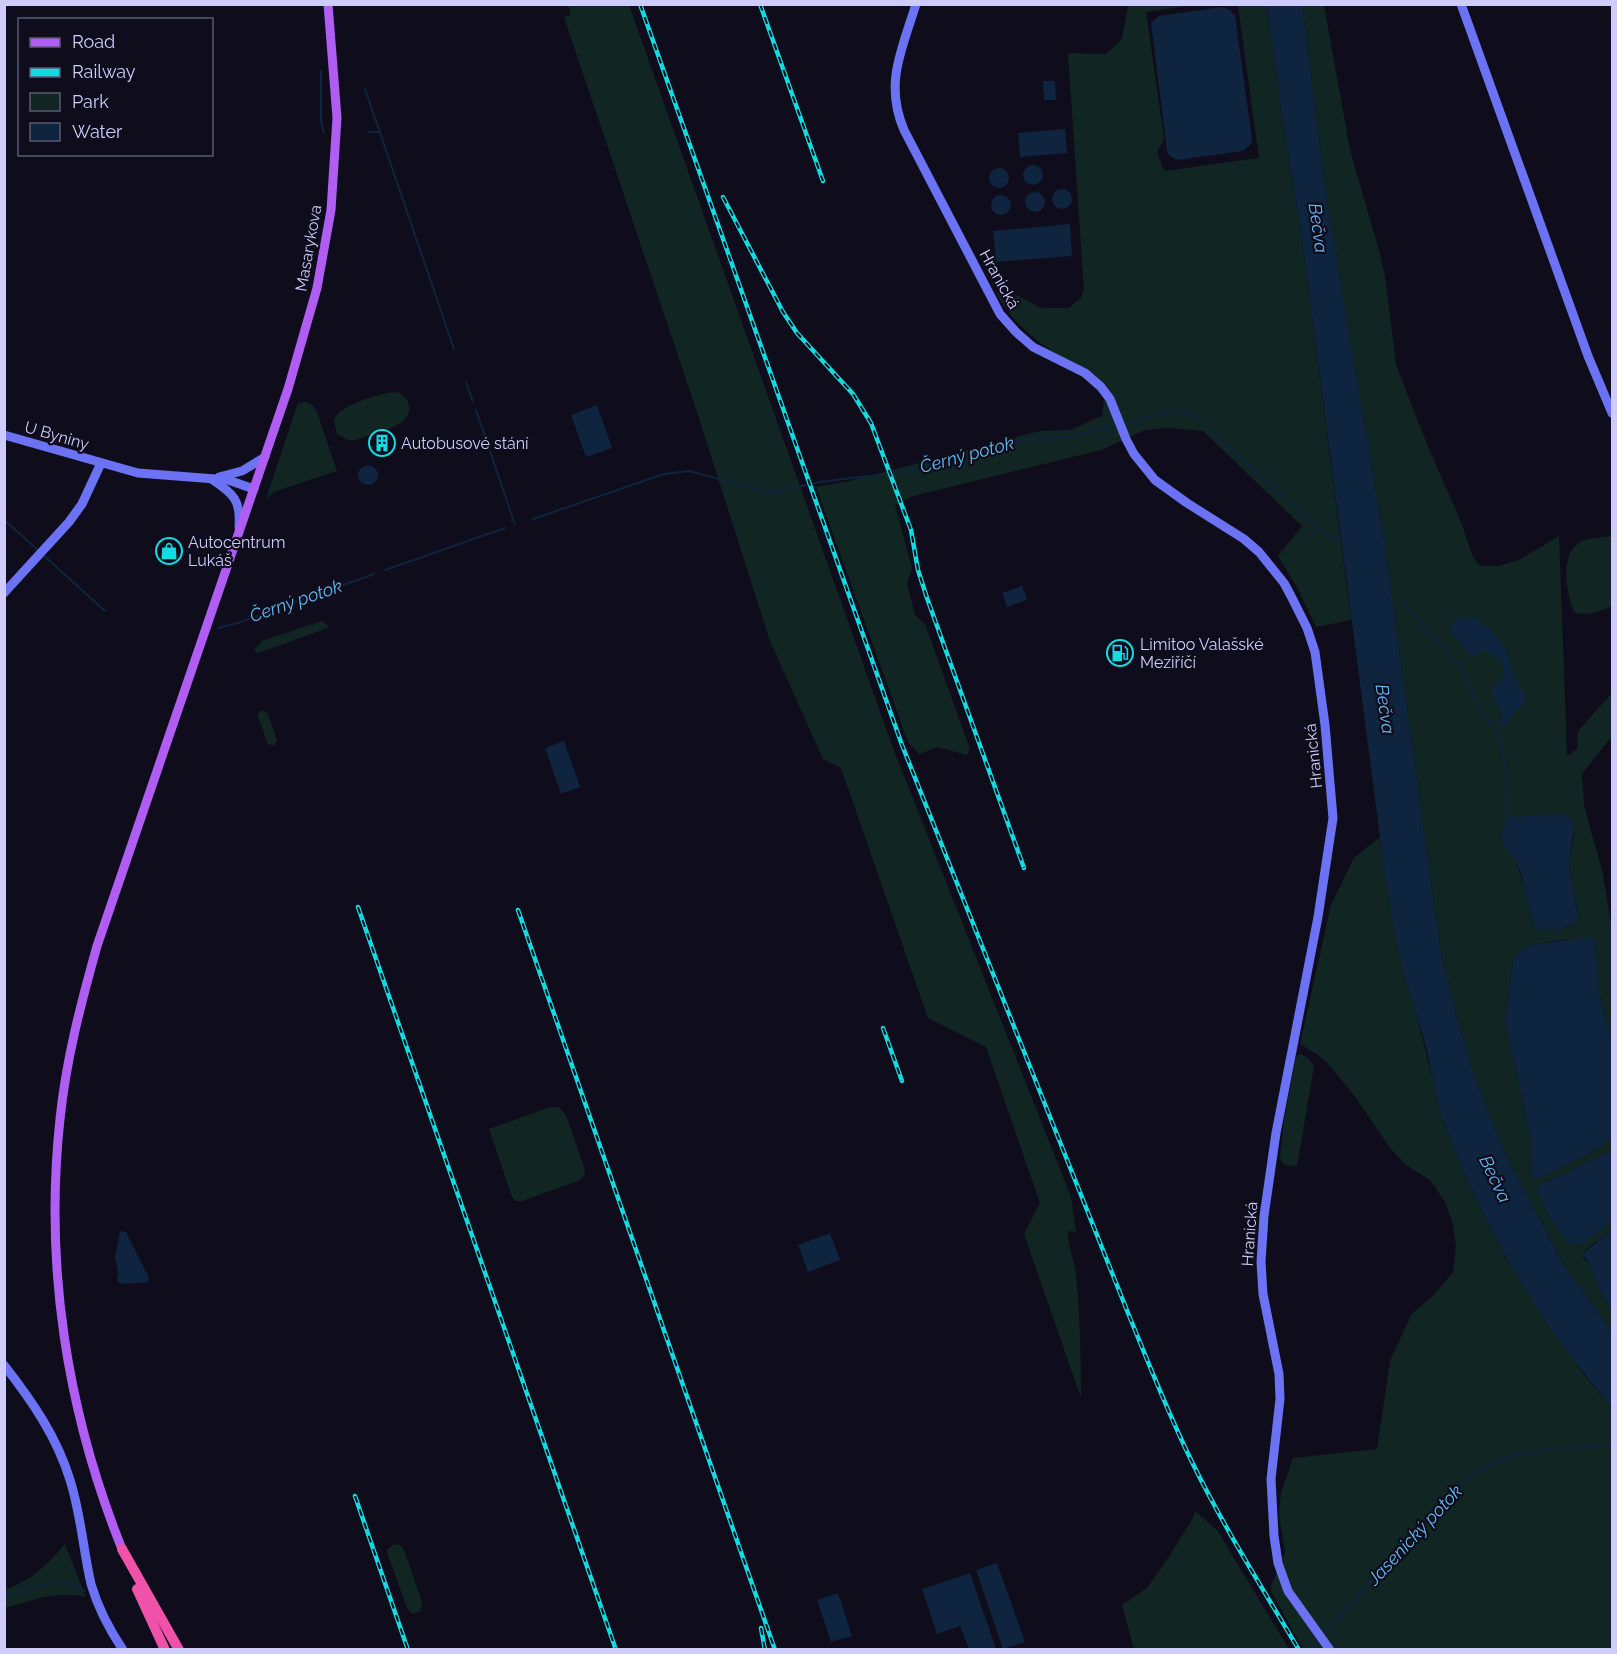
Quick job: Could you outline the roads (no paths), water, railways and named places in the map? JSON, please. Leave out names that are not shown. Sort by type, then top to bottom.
[{"type":"highway","points":[[122,1550],[143,1604],[165,1650]]},
{"type":"highway","points":[[122,1550],[179,1650]]},
{"type":"main road","name":"Masarykova","points":[[122,1550],[98,1486],[85,1441],[74,1400],[64,1345],[58,1291],[55,1223],[60,1118],[76,1027],[97,946],[265,457],[304,339],[318,288],[328,237],[334,184],[337,118],[328,4]]},
{"type":"street","name":"Hranická","points":[[916,4],[894,82],[896,108],[904,130],[991,299],[1005,321],[1024,340],[1038,350],[1091,377],[1106,393],[1134,454],[1155,480],[1244,539],[1267,560],[1284,583],[1313,644],[1329,762],[1332,826],[1318,917],[1276,1133],[1264,1216],[1261,1262],[1263,1294],[1278,1362],[1280,1385],[1271,1479],[1276,1551],[1288,1591],[1330,1650]]},
{"type":"street","points":[[1461,4],[1588,356],[1612,413]]},
{"type":"street","name":"U Byniny","points":[[4,435],[138,472],[162,476],[211,478]]},
{"type":"street","points":[[211,478],[242,471],[265,457]]},
{"type":"street","points":[[4,594],[69,522],[82,504],[101,463]]},
{"type":"street","points":[[211,478],[228,480],[254,489]]},
{"type":"street","points":[[211,478],[224,487],[237,503],[240,510],[239,530]]},
{"type":"street","points":[[4,1365],[34,1406],[58,1446],[70,1480],[95,1596],[106,1622],[123,1650]]},
{"type":"water","name":"Bečva","points":[[1267,5],[1302,5],[1327,200],[1384,539],[1440,948],[1456,1015],[1474,1075],[1504,1151],[1563,1264],[1612,1332],[1612,1407],[1561,1343],[1538,1309],[1516,1274],[1477,1201],[1442,1117],[1427,1051],[1403,968],[1392,919],[1385,870],[1301,231]]},
{"type":"water","points":[[1222,7],[1230,10],[1235,16],[1251,144],[1243,151],[1177,160],[1167,151],[1151,23],[1159,16]]},
{"type":"water","points":[[1043,81],[1055,81],[1056,100],[1044,100]]},
{"type":"water","points":[[1065,129],[1067,153],[1020,157],[1018,133]]},
{"type":"water","points":[[1033,165],[1040,168],[1043,175],[1040,182],[1033,185],[1026,182],[1023,175],[1026,168]]},
{"type":"water","points":[[999,168],[1006,171],[1009,178],[1006,185],[999,188],[992,185],[989,178],[992,171]]},
{"type":"water","points":[[1062,189],[1069,192],[1072,199],[1069,206],[1062,209],[1055,206],[1052,199],[1055,192]]},
{"type":"water","points":[[1035,192],[1042,195],[1045,202],[1042,209],[1035,212],[1028,209],[1025,202],[1028,195]]},
{"type":"water","points":[[1001,195],[1008,198],[1011,205],[1008,212],[1001,215],[994,212],[991,205],[994,198]]},
{"type":"water","points":[[1070,224],[1072,256],[996,262],[993,231]]},
{"type":"water","points":[[597,405],[612,448],[586,457],[571,415]]},
{"type":"water","points":[[368,465],[375,468],[378,475],[375,482],[368,485],[361,482],[358,475],[361,468]]},
{"type":"water","points":[[1022,586],[1027,600],[1007,607],[1002,593]]},
{"type":"water","points":[[1459,617],[1475,618],[1492,631],[1506,649],[1511,669],[1526,696],[1524,703],[1511,716],[1506,726],[1500,726],[1499,722],[1503,716],[1491,691],[1504,674],[1503,665],[1483,650],[1474,655],[1467,652],[1449,628]]},
{"type":"water","points":[[564,741],[580,787],[561,794],[545,748]]},
{"type":"water","points":[[1567,813],[1574,825],[1569,867],[1578,918],[1574,924],[1565,927],[1550,930],[1535,929],[1520,870],[1504,845],[1501,835],[1508,818]]},
{"type":"water","points":[[1586,937],[1595,939],[1599,993],[1612,1044],[1612,1139],[1540,1178],[1532,1178],[1530,1135],[1505,1022],[1513,961],[1528,946]]},
{"type":"water","points":[[1607,1153],[1612,1153],[1612,1222],[1583,1243],[1576,1244],[1568,1241],[1555,1225],[1536,1189]]},
{"type":"water","points":[[1612,1230],[1612,1312],[1590,1265],[1582,1254]]},
{"type":"water","points":[[120,1231],[126,1232],[149,1278],[148,1282],[122,1284],[117,1281],[115,1258]]},
{"type":"water","points":[[830,1233],[840,1260],[808,1272],[798,1245]]},
{"type":"water","points":[[997,1563],[1025,1642],[1003,1649],[976,1570]]},
{"type":"water","points":[[970,1573],[996,1649],[969,1649],[960,1626],[937,1634],[922,1589]]},
{"type":"water","points":[[838,1593],[852,1636],[831,1642],[817,1600]]},
{"type":"waterway","points":[[321,71],[321,121],[324,133]]},
{"type":"waterway","points":[[365,89],[454,349]]},
{"type":"waterway","points":[[368,132],[380,132]]},
{"type":"waterway","points":[[466,382],[473,402]]},
{"type":"waterway","points":[[476,410],[515,525]]},
{"type":"waterway","name":"Černý potok","points":[[1124,423],[1176,410],[1193,415],[1331,539],[1340,540]]},
{"type":"waterway","name":"Černý potok","points":[[533,519],[664,474],[689,471],[771,493],[819,482],[902,472],[1028,439],[1073,436],[1118,425]]},
{"type":"waterway","name":"Černý potok","points":[[4,520],[38,550]]},
{"type":"waterway","name":"Černý potok","points":[[385,570],[505,528]]},
{"type":"waterway","name":"Černý potok","points":[[42,554],[105,611]]},
{"type":"waterway","name":"Černý potok","points":[[218,628],[238,623],[374,574]]},
{"type":"waterway","points":[[1402,602],[1462,669],[1479,708],[1499,735],[1505,763],[1509,820]]},
{"type":"waterway","points":[[1556,928],[1559,943]]},
{"type":"waterway","name":"Jasenický potok","points":[[1323,1634],[1464,1481],[1492,1464],[1520,1454],[1567,1447],[1612,1446]]},
{"type":"waterway","points":[[4,1597],[45,1584],[56,1583],[66,1583],[85,1591]]},
{"type":"waterway","name":"Jasenický potok","points":[[1309,1650],[1319,1638]]},
{"type":"railway","points":[[640,4],[902,745],[1128,1313],[1194,1466],[1231,1536],[1299,1650]]},
{"type":"railway","points":[[760,4],[823,181]]},
{"type":"railway","points":[[723,197],[783,312],[797,333],[853,394],[871,423],[911,530],[918,570],[927,598],[1024,868]]},
{"type":"railway","points":[[358,907],[616,1650]]},
{"type":"railway","points":[[518,910],[775,1650]]},
{"type":"railway","points":[[883,1028],[902,1081]]},
{"type":"railway","points":[[355,1496],[408,1650]]},
{"type":"railway","points":[[761,1628],[765,1650]]},
{"type":"place","name":"Autobusové stání","points":[[382,443]]},
{"type":"place","name":"Autocentrum Lukáš","points":[[169,551]]},
{"type":"place","name":"Limitoo Valašské Meziříčí","points":[[1120,653]]}]
